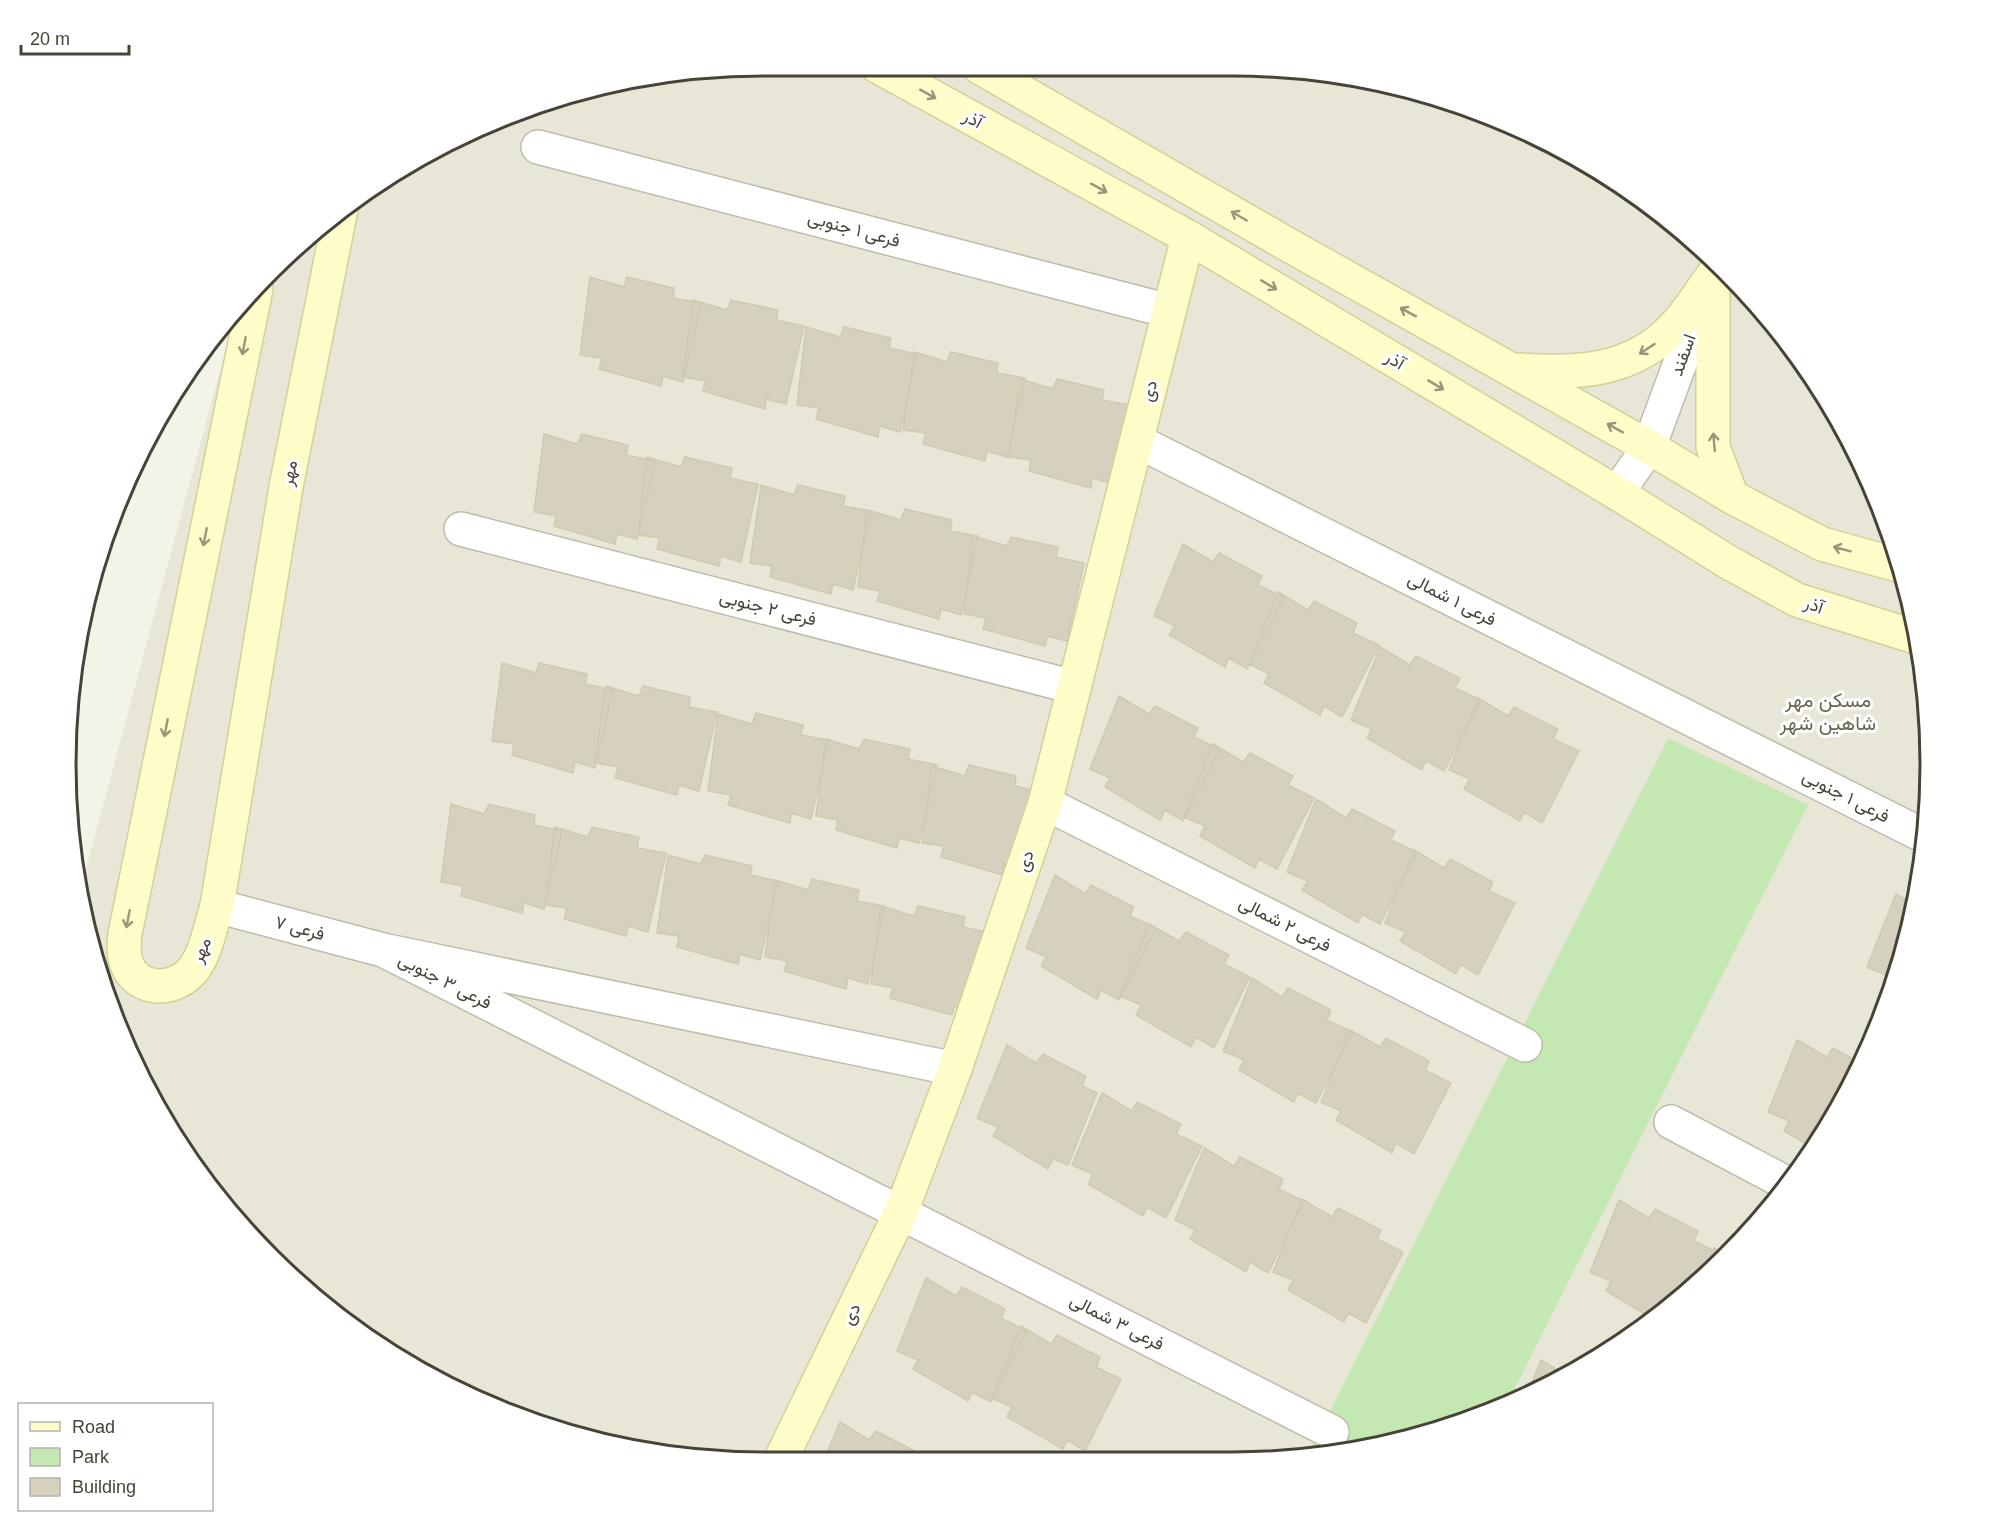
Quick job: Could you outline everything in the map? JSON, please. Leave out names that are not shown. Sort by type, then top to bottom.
[{"type":"street","name":"آذر","points":[[895,76],[1188,237],[1617,493],[1728,562],[1797,600],[1908,635]]},
{"type":"street","points":[[995,76],[1649,447],[1732,497],[1822,544],[1890,563]]},
{"type":"street","name":"فرعی ۱ جنوبی","points":[[538,147],[1170,311]]},
{"type":"street","name":"مهر","points":[[253,305],[125,934],[126,963],[142,983],[155,987],[179,981],[190,973],[199,961],[217,906],[286,487],[338,226]]},
{"type":"street","name":"دی","points":[[784,1453],[901,1212],[955,1069],[1045,803],[1188,237]]},
{"type":"street","points":[[1509,369],[1563,373],[1603,368],[1646,352],[1675,327],[1713,272]]},
{"type":"street","name":"اسفند","points":[[1617,493],[1649,447],[1714,273]]},
{"type":"street","points":[[1715,274],[1713,447],[1732,497]]},
{"type":"street","name":"فرعی ۱ شمالی","points":[[1137,441],[1768,757]]},
{"type":"street","name":"فرعی ۲ جنوبی","points":[[461,529],[1074,687]]},
{"type":"street","name":"فرعی ۱ جنوبی","points":[[1768,757],[1917,832]]},
{"type":"street","name":"فرعی ۲ شمالی","points":[[1045,803],[1525,1045]]},
{"type":"street","name":"فرعی ۷","points":[[217,906],[383,950]]},
{"type":"street","name":"فرعی ۳ جنوبی","points":[[383,950],[955,1069]]},
{"type":"street","name":"فرعی ۳ جنوبی","points":[[383,950],[901,1212]]},
{"type":"street","points":[[1671,1122],[1780,1180]]},
{"type":"street","name":"فرعی ۳ شمالی","points":[[901,1212],[1332,1432]]},
{"type":"shaded area","points":[[764,76],[1232,76],[1277,78],[1322,82],[1411,100],[1454,113],[1537,147],[1615,192],[1686,247],[1750,311],[1805,382],[1850,460],[1884,543],[1897,586],[1915,675],[1919,720],[1919,809],[1915,854],[1897,943],[1884,986],[1850,1069],[1805,1147],[1778,1183],[1750,1218],[1686,1282],[1615,1337],[1576,1360],[1537,1382],[1454,1416],[1411,1429],[1322,1447],[1232,1453],[764,1453],[720,1451],[675,1447],[586,1429],[543,1416],[460,1382],[382,1337],[311,1282],[247,1218],[192,1147],[147,1069],[129,1028],[100,943],[85,872],[230,332],[278,278],[311,247],[382,192],[420,169],[460,147],[543,113],[586,100],[675,82]]},
{"type":"green space","points":[[1668,738],[1808,805],[1513,1393],[1454,1416],[1411,1429],[1312,1448]]},
{"type":"building","points":[[590,277],[624,287],[627,277],[674,288],[673,298],[701,303],[683,382],[663,376],[661,386],[599,369],[602,358],[580,355]]},
{"type":"building","points":[[693,300],[727,310],[731,300],[778,310],[776,320],[804,326],[786,404],[766,399],[765,409],[703,391],[705,381],[683,377]]},
{"type":"building","points":[[806,327],[840,337],[844,327],[891,338],[889,348],[917,354],[900,432],[879,426],[878,437],[816,419],[819,408],[797,405]]},
{"type":"building","points":[[914,352],[947,362],[951,352],[998,363],[997,373],[1025,378],[1007,457],[987,451],[985,461],[923,444],[926,433],[903,430]]},
{"type":"building","points":[[1020,379],[1053,389],[1057,379],[1104,390],[1102,400],[1130,405],[1113,484],[1092,478],[1091,488],[1029,471],[1031,460],[1009,457]]},
{"type":"building","points":[[544,434],[577,444],[582,434],[628,445],[626,455],[655,461],[637,539],[617,534],[615,544],[554,526],[556,516],[534,512]]},
{"type":"building","points":[[647,457],[681,467],[685,457],[732,468],[730,478],[758,484],[741,562],[721,556],[719,566],[657,549],[660,538],[638,535]]},
{"type":"building","points":[[761,485],[794,495],[798,485],[845,496],[843,506],[871,511],[853,590],[833,584],[831,594],[770,577],[772,566],[750,563]]},
{"type":"building","points":[[905,509],[952,520],[950,531],[978,536],[961,615],[941,609],[939,619],[877,601],[880,591],[858,587],[867,510],[901,520]]},
{"type":"building","points":[[973,536],[1007,546],[1011,537],[1058,547],[1056,557],[1084,563],[1067,641],[1047,636],[1045,646],[983,629],[986,618],[964,614]]},
{"type":"building","points":[[1183,544],[1213,562],[1219,553],[1262,576],[1258,585],[1284,597],[1247,669],[1229,658],[1225,667],[1169,635],[1175,626],[1154,616]]},
{"type":"building","points":[[1278,592],[1308,610],[1314,601],[1357,623],[1353,633],[1379,645],[1342,717],[1324,706],[1320,715],[1264,683],[1269,674],[1249,664]]},
{"type":"building","points":[[1380,647],[1410,665],[1416,656],[1460,678],[1455,688],[1481,700],[1444,771],[1426,761],[1422,770],[1367,738],[1372,729],[1351,720]]},
{"type":"building","points":[[502,663],[536,673],[539,663],[587,674],[585,684],[613,690],[595,768],[575,762],[573,773],[512,755],[514,744],[492,741]]},
{"type":"building","points":[[606,686],[639,696],[643,686],[690,697],[689,707],[717,712],[699,791],[679,785],[677,795],[615,778],[618,767],[595,763]]},
{"type":"building","points":[[1119,696],[1149,714],[1155,706],[1198,728],[1194,737],[1220,749],[1183,821],[1165,810],[1160,820],[1105,787],[1110,778],[1090,769]]},
{"type":"building","points":[[1478,698],[1508,716],[1514,707],[1558,729],[1553,739],[1579,751],[1542,823],[1524,812],[1520,821],[1464,789],[1470,779],[1449,770]]},
{"type":"building","points":[[756,713],[803,725],[801,735],[829,740],[811,819],[791,813],[790,823],[728,805],[731,795],[708,791],[718,714],[752,724]]},
{"type":"building","points":[[826,739],[859,749],[864,739],[910,749],[908,759],[937,765],[919,843],[899,838],[897,848],[836,830],[838,820],[816,816]]},
{"type":"building","points":[[1213,744],[1243,762],[1250,753],[1293,776],[1288,785],[1314,798],[1277,869],[1259,859],[1255,868],[1200,836],[1205,826],[1184,817]]},
{"type":"building","points":[[969,765],[1016,776],[1015,786],[1043,792],[1019,870],[1004,864],[1003,875],[941,857],[944,846],[922,843],[932,766],[965,776]]},
{"type":"building","points":[[1316,799],[1346,818],[1352,809],[1395,831],[1391,840],[1417,852],[1380,924],[1362,914],[1358,923],[1302,890],[1308,881],[1287,872]]},
{"type":"building","points":[[451,804],[484,814],[489,804],[535,815],[534,825],[562,831],[544,909],[524,903],[522,913],[461,896],[463,886],[441,882]]},
{"type":"building","points":[[555,827],[588,837],[592,827],[639,837],[637,848],[666,853],[648,932],[628,926],[626,936],[564,919],[567,908],[545,905]]},
{"type":"building","points":[[1414,850],[1444,868],[1450,859],[1493,882],[1489,891],[1515,903],[1478,975],[1460,964],[1456,974],[1400,941],[1406,932],[1385,923]]},
{"type":"building","points":[[668,855],[701,864],[705,855],[752,866],[750,875],[778,881],[760,960],[740,954],[738,964],[677,947],[679,936],[657,933]]},
{"type":"building","points":[[1055,875],[1085,894],[1091,885],[1134,907],[1130,916],[1156,928],[1119,1000],[1101,990],[1097,999],[1041,966],[1046,957],[1026,948]]},
{"type":"building","points":[[812,879],[859,890],[857,901],[885,906],[868,984],[848,978],[846,989],[784,971],[787,961],[765,957],[775,880],[808,890]]},
{"type":"building","points":[[1896,894],[1907,900],[1887,976],[1867,967]]},
{"type":"building","points":[[881,906],[914,916],[918,906],[965,917],[963,927],[991,933],[970,1010],[954,1006],[952,1015],[890,998],[893,988],[871,984]]},
{"type":"building","points":[[1149,924],[1179,941],[1186,932],[1229,955],[1224,964],[1250,977],[1214,1048],[1196,1037],[1191,1047],[1136,1015],[1141,1005],[1120,996]]},
{"type":"building","points":[[1252,978],[1282,997],[1288,988],[1331,1010],[1327,1020],[1353,1032],[1316,1103],[1298,1093],[1294,1102],[1239,1070],[1244,1060],[1223,1051]]},
{"type":"building","points":[[1350,1030],[1380,1047],[1386,1038],[1429,1061],[1425,1070],[1451,1083],[1414,1154],[1396,1143],[1392,1153],[1336,1120],[1341,1111],[1321,1102]]},
{"type":"building","points":[[1797,1040],[1827,1057],[1833,1048],[1854,1059],[1807,1144],[1784,1131],[1789,1121],[1768,1112]]},
{"type":"building","points":[[1007,1045],[1036,1063],[1043,1054],[1086,1076],[1082,1086],[1097,1093],[1068,1165],[1053,1159],[1048,1169],[993,1136],[998,1127],[977,1118]]},
{"type":"building","points":[[1102,1093],[1132,1111],[1137,1102],[1181,1124],[1176,1134],[1202,1146],[1166,1218],[1147,1207],[1143,1216],[1088,1184],[1093,1174],[1072,1165]]},
{"type":"building","points":[[1204,1148],[1234,1166],[1240,1157],[1283,1179],[1279,1189],[1304,1201],[1268,1273],[1250,1262],[1246,1272],[1190,1239],[1195,1230],[1175,1220]]},
{"type":"building","points":[[1302,1199],[1332,1217],[1338,1208],[1381,1230],[1377,1239],[1403,1252],[1366,1323],[1348,1313],[1344,1322],[1288,1290],[1293,1280],[1273,1272]]},
{"type":"building","points":[[1619,1200],[1649,1218],[1655,1209],[1698,1231],[1694,1241],[1718,1252],[1686,1282],[1645,1314],[1606,1291],[1611,1281],[1590,1272]]},
{"type":"building","points":[[1714,1248],[1719,1251],[1719,1251],[1709,1261]]},
{"type":"building","points":[[926,1278],[956,1296],[962,1287],[1005,1309],[1001,1318],[1027,1331],[991,1402],[972,1392],[968,1401],[913,1369],[918,1360],[897,1351]]},
{"type":"building","points":[[1021,1326],[1051,1344],[1057,1335],[1100,1357],[1096,1367],[1121,1379],[1085,1451],[1067,1440],[1063,1449],[1007,1417],[1012,1407],[992,1398]]},
{"type":"building","points":[[1541,1360],[1558,1370],[1537,1382],[1531,1385]]},
{"type":"building","points":[[840,1422],[869,1440],[876,1431],[919,1453],[827,1453]]},
{"type":"district","name":"مسکن مهر شاهین شهر","points":[[1828,712]]}]
